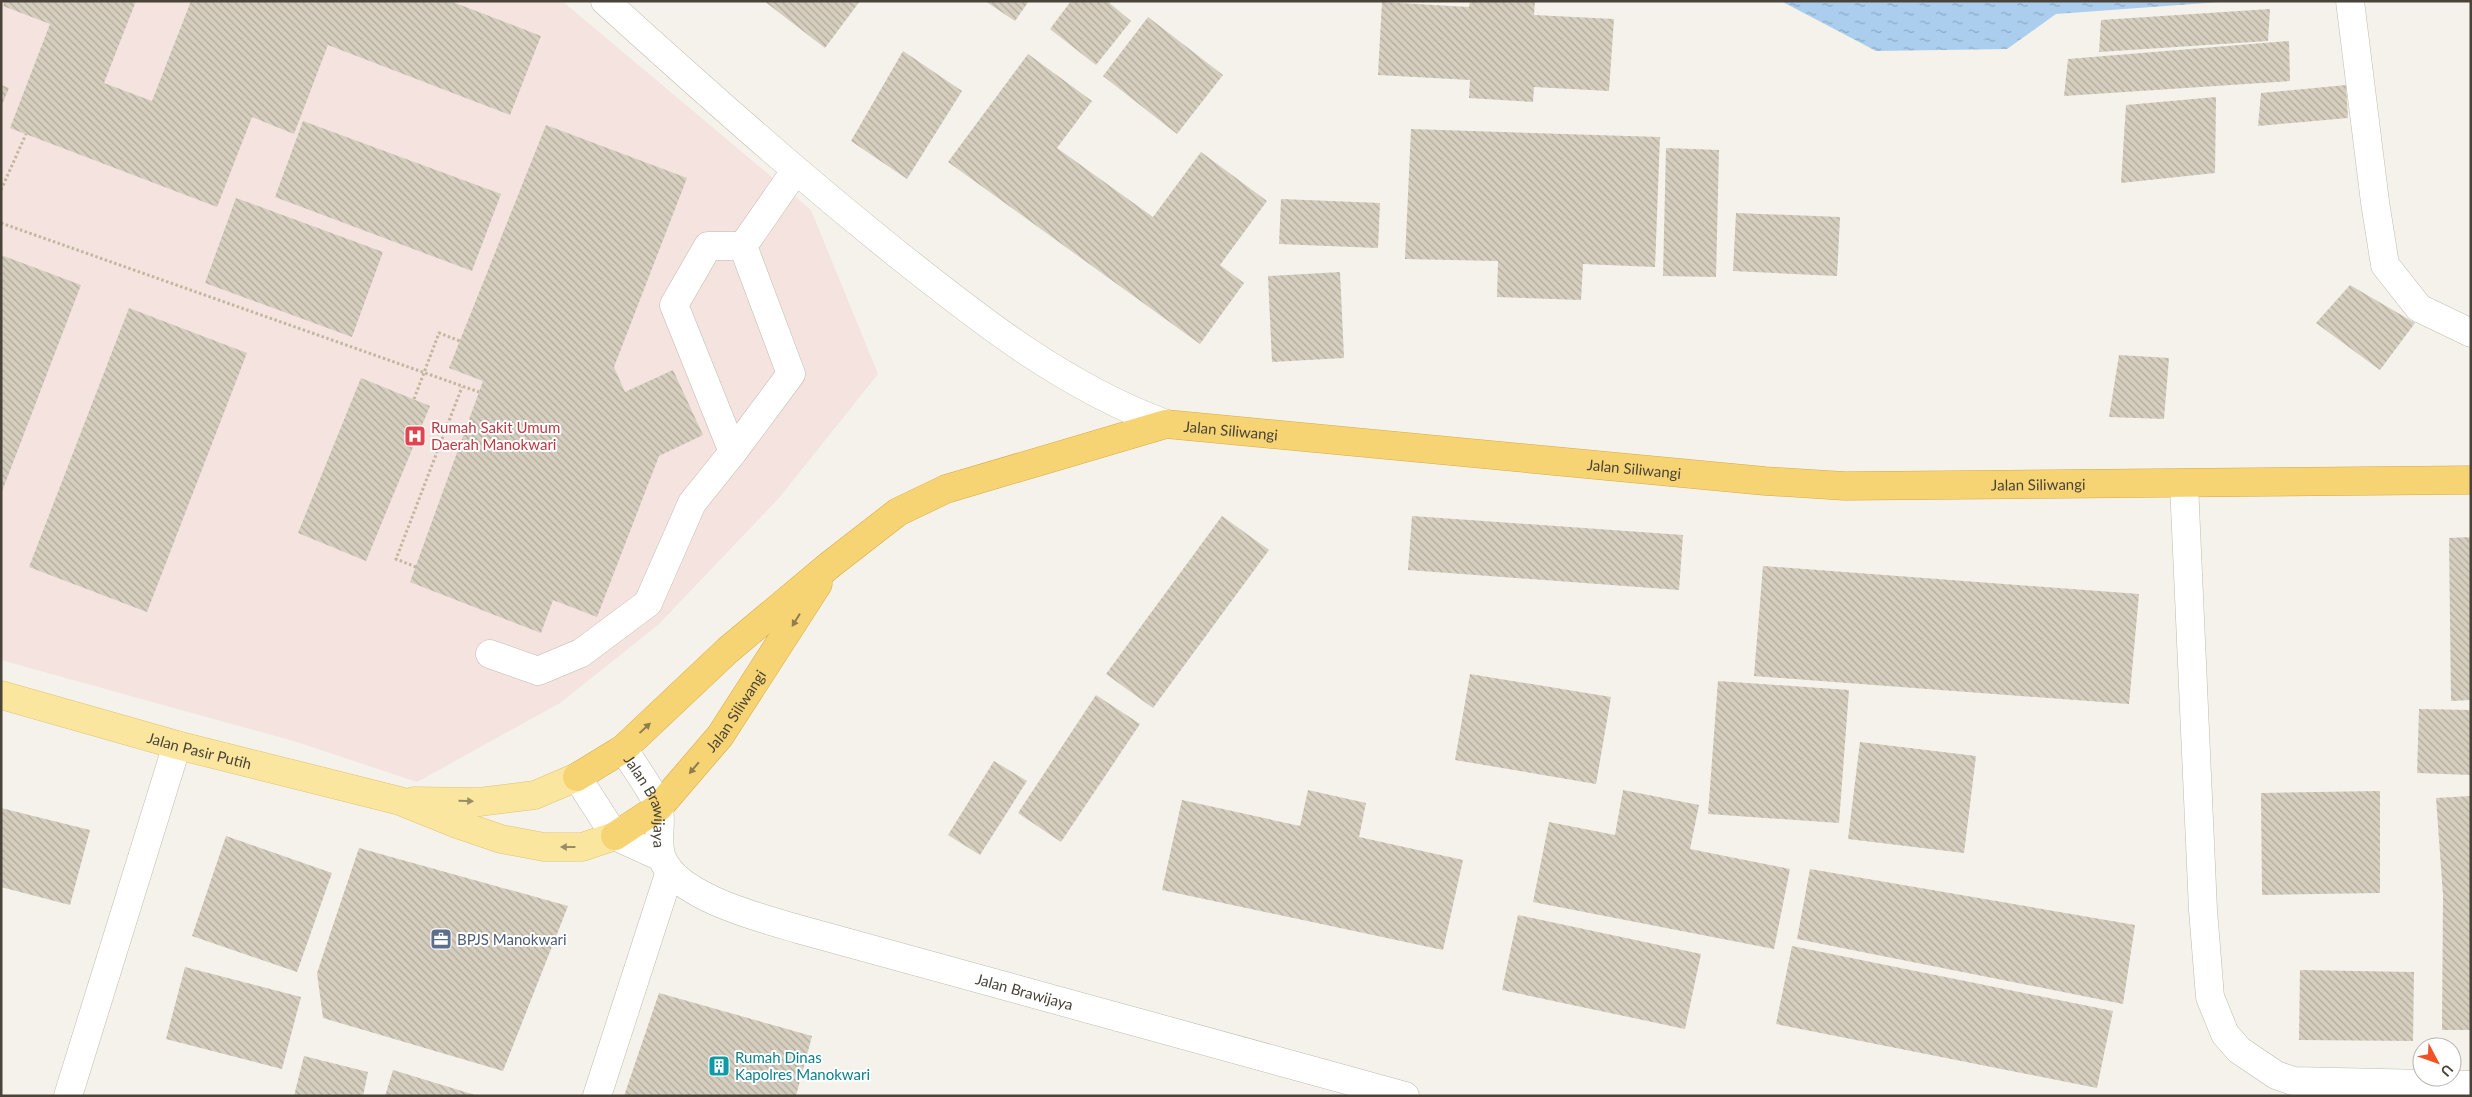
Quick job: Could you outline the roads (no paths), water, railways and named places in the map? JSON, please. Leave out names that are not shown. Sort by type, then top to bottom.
[{"type":"highway","name":"Jalan Siliwangi","points":[[577,776],[623,749],[728,650],[831,564],[898,512],[946,489],[1166,424],[1584,462],[1765,481],[1827,484],[2184,484],[2471,480]]},
{"type":"highway","name":"Jalan Siliwangi","points":[[615,836],[659,807],[720,736],[831,564]]},
{"type":"main road","name":"Jalan Pasir Putih","points":[[1,694],[177,745],[400,801],[492,836],[544,846],[582,847],[615,836]]},
{"type":"main road","name":"Jalan Pasir Putih","points":[[400,801],[479,802],[535,795],[577,776]]},
{"type":"street","points":[[605,1],[795,171],[945,292],[1059,374],[1132,412],[1166,424]]},
{"type":"street","points":[[2350,1],[2374,202],[2385,264],[2419,308],[2471,333]]},
{"type":"street","points":[[743,246],[795,171]]},
{"type":"street","points":[[734,452],[674,306],[708,246],[743,246]]},
{"type":"street","points":[[490,654],[538,671],[581,653],[648,603],[692,503],[734,452],[791,374],[743,246]]},
{"type":"street","points":[[2184,484],[2203,910],[2210,997],[2217,1018],[2225,1034],[2239,1050],[2276,1075],[2293,1081],[2471,1086]]},
{"type":"street","points":[[68,1096],[177,745]]},
{"type":"street","name":"Jalan Brawijaya","points":[[623,749],[659,807],[665,864]]},
{"type":"street","points":[[577,776],[615,836]]},
{"type":"street","name":"Jalan Brawijaya","points":[[615,836],[665,864],[688,886],[715,901],[750,915],[1406,1096]]},
{"type":"street","points":[[597,1096],[665,864]]},
{"type":"water","points":[[1781,1],[2234,1],[2056,14],[2007,49],[1876,51]]},
{"type":"place","name":"Rumah Sakit Umum Daerah Manokwari","points":[[415,436]]},
{"type":"place","name":"BPJS Manokwari","points":[[441,939]]},
{"type":"place","name":"Rumah Dinas Kapolres Manokwari","points":[[719,1066]]}]
